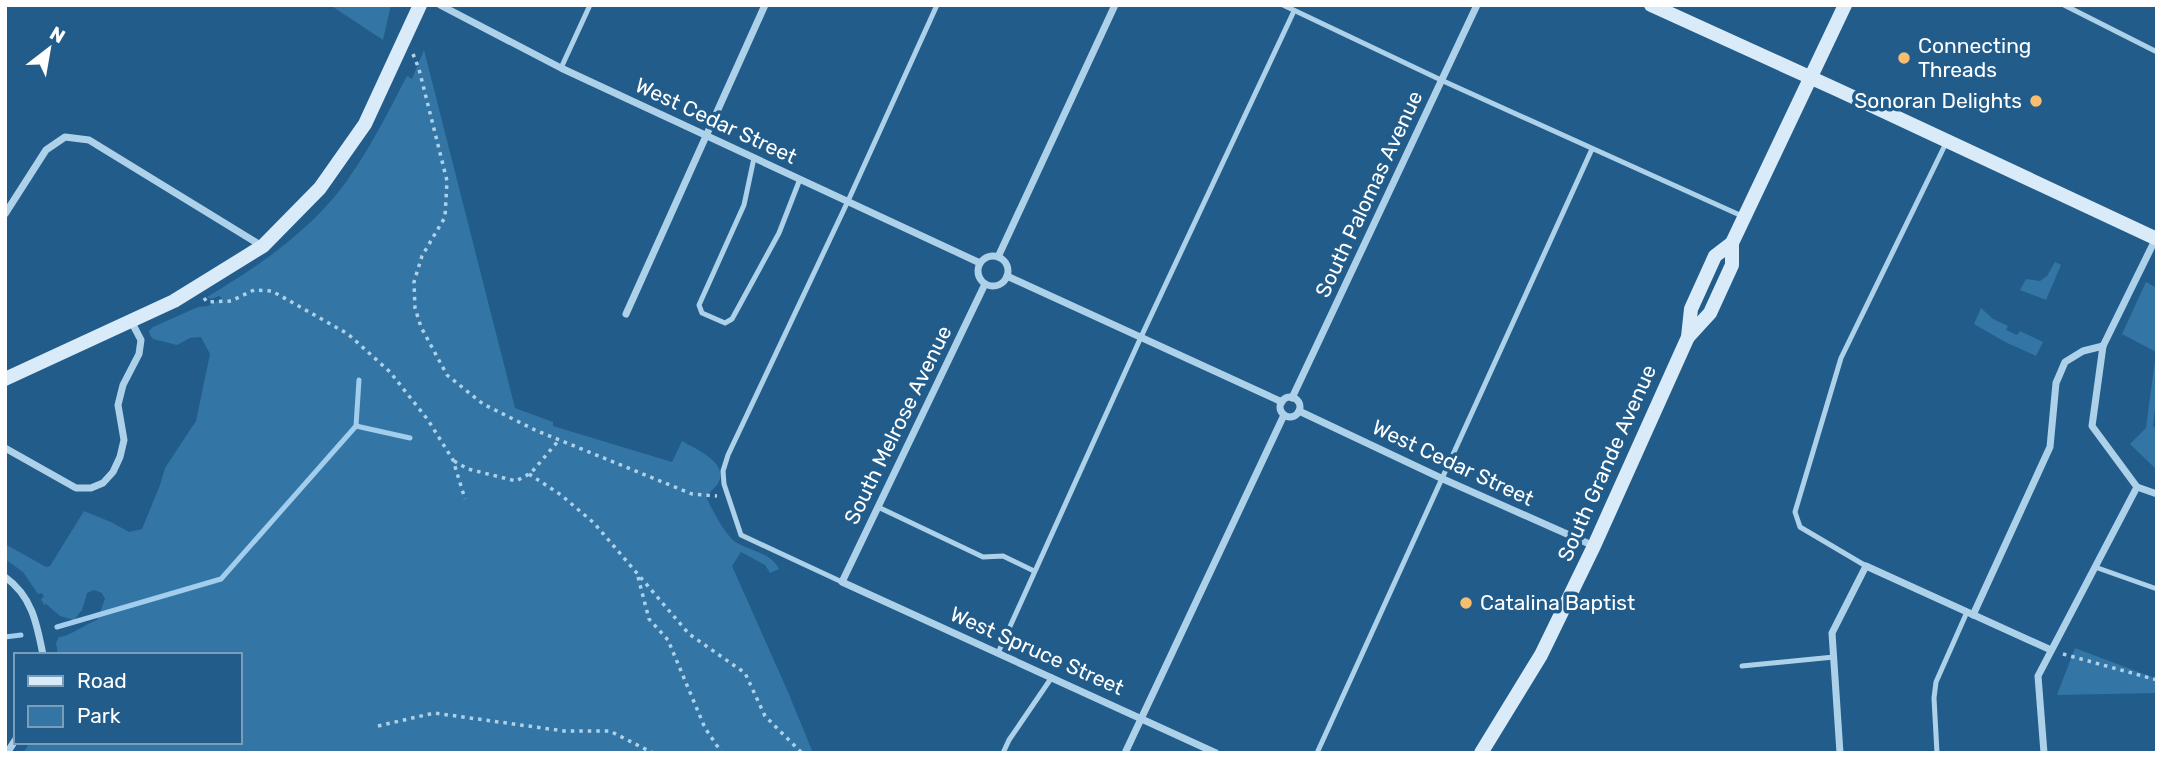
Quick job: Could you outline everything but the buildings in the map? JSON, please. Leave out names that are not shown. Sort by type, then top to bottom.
[{"type":"main road","points":[[5,379],[174,301],[263,246],[320,188],[365,124],[419,5]]},
{"type":"main road","points":[[1651,5],[2156,238]]},
{"type":"main road","points":[[1744,218],[1845,5]]},
{"type":"main road","name":"South Grande Avenue","points":[[1482,753],[1541,655],[1594,546],[1688,337],[1710,313],[1732,265],[1732,243],[1744,218]]},
{"type":"street","name":"West Cedar Street","points":[[440,5],[561,68],[980,263]]},
{"type":"street","points":[[626,314],[765,5]]},
{"type":"street","points":[[998,257],[1115,5]]},
{"type":"street","name":"South Palomas Avenue","points":[[1292,398],[1477,5]]},
{"type":"street","points":[[5,214],[46,150],[65,137],[89,140],[263,246]]},
{"type":"street","points":[[2156,238],[2103,346],[2092,426],[2137,487],[2157,494]]},
{"type":"street","points":[[990,256],[998,257],[1007,267],[1007,276],[998,285],[985,284],[978,274],[980,263],[990,256]]},
{"type":"street","points":[[1007,276],[1282,402]]},
{"type":"street","name":"South Melrose Avenue","points":[[842,582],[985,284]]},
{"type":"street","points":[[5,449],[76,488],[91,488],[103,483],[113,472],[120,457],[124,440],[118,405],[122,384],[139,354],[141,340],[131,321]]},
{"type":"street","points":[[1970,613],[2050,447],[2056,383],[2065,362],[2083,351],[2103,346]]},
{"type":"street","points":[[1285,398],[1299,402],[1299,411],[1294,416],[1284,415],[1281,409],[1285,398]]},
{"type":"street","name":"West Cedar Street","points":[[1299,411],[1594,546]]},
{"type":"street","points":[[1125,753],[1284,415]]},
{"type":"street","points":[[2044,753],[2038,676],[2137,487]]},
{"type":"street","points":[[1840,753],[1832,632],[1866,566],[2051,650]]},
{"type":"street","points":[[5,577],[23,593],[32,608],[43,653]]},
{"type":"street","name":"West Spruce Street","points":[[842,582],[1216,753]]},
{"type":"lane","points":[[561,68],[590,5]]},
{"type":"lane","points":[[842,582],[741,535],[728,497],[723,471],[728,454],[937,5]]},
{"type":"lane","points":[[1283,5],[1744,218]]},
{"type":"lane","points":[[2064,5],[2157,51]]},
{"type":"lane","points":[[998,653],[1140,337],[1294,11]]},
{"type":"lane","points":[[1866,566],[1800,527],[1795,512],[1841,358],[1947,141]]},
{"type":"lane","points":[[1317,753],[1592,149]]},
{"type":"lane","points":[[754,158],[744,205],[699,305],[702,313],[725,323],[732,319],[779,233],[800,179]]},
{"type":"lane","points":[[878,507],[983,557],[1003,556],[1034,572]]},
{"type":"lane","points":[[2095,567],[2157,589]]},
{"type":"lane","points":[[1937,753],[1934,698],[1936,682],[1970,613]]},
{"type":"lane","points":[[1742,666],[1834,657]]},
{"type":"lane","points":[[1003,753],[1052,677]]},
{"type":"path","points":[[403,42],[413,54],[419,69],[447,181],[445,217],[422,256],[414,282],[415,308],[421,327],[447,374],[483,404],[559,440],[692,494],[728,497]]},
{"type":"path","points":[[195,288],[207,302],[231,301],[254,290],[272,291],[348,334],[390,372],[428,420],[453,460],[466,499]]},
{"type":"path","points":[[453,460],[468,470],[516,481],[529,474],[559,440]]},
{"type":"path","points":[[529,474],[561,495],[594,523],[689,634],[745,673],[765,716],[802,753]]},
{"type":"path","points":[[637,573],[649,619],[668,640],[705,728],[722,753]]},
{"type":"path","points":[[2051,650],[2157,680]]},
{"type":"path","points":[[378,726],[435,713],[564,731],[610,731],[653,753]]},
{"type":"green space","points":[[330,5],[391,5],[383,40]]},
{"type":"green space","points":[[424,50],[515,408],[553,422],[553,426],[672,462],[682,441],[701,451],[718,466],[720,479],[706,496],[719,522],[733,540],[771,559],[779,569],[770,573],[765,565],[741,552],[732,566],[813,753],[23,753],[29,744],[242,744],[242,653],[58,653],[56,643],[59,637],[97,620],[105,599],[102,593],[94,590],[87,593],[82,610],[74,620],[60,616],[44,605],[42,593],[38,594],[23,572],[5,559],[5,544],[46,567],[50,566],[84,511],[129,532],[142,529],[165,468],[196,421],[210,354],[201,337],[190,338],[177,345],[153,339],[149,331],[222,298],[207,297],[276,252],[322,211],[375,137],[407,76],[412,79]]},
{"type":"green space","points":[[2055,262],[2061,265],[2046,300],[2020,290],[2026,279],[2040,281],[2047,276]]},
{"type":"green space","points":[[2146,282],[2157,288],[2157,390],[2153,426],[2157,428],[2157,470],[2130,444],[2146,428],[2156,352],[2122,334]]},
{"type":"green space","points":[[1981,308],[1993,319],[2008,326],[2006,330],[2017,335],[2020,331],[2043,342],[2036,356],[1974,324]]},
{"type":"green space","points":[[2075,648],[2157,679],[2157,693],[2057,695]]},
{"type":"waterway","points":[[57,627],[221,579],[356,426],[359,380]]},
{"type":"waterway","points":[[356,426],[410,438]]},
{"type":"waterway","points":[[5,637],[21,635]]},
{"type":"place","name":"Connecting Threads","points":[[1904,58]]},
{"type":"place","name":"Sonoran Delights","points":[[2036,101]]},
{"type":"place","name":"Catalina Baptist","points":[[1466,603]]}]
